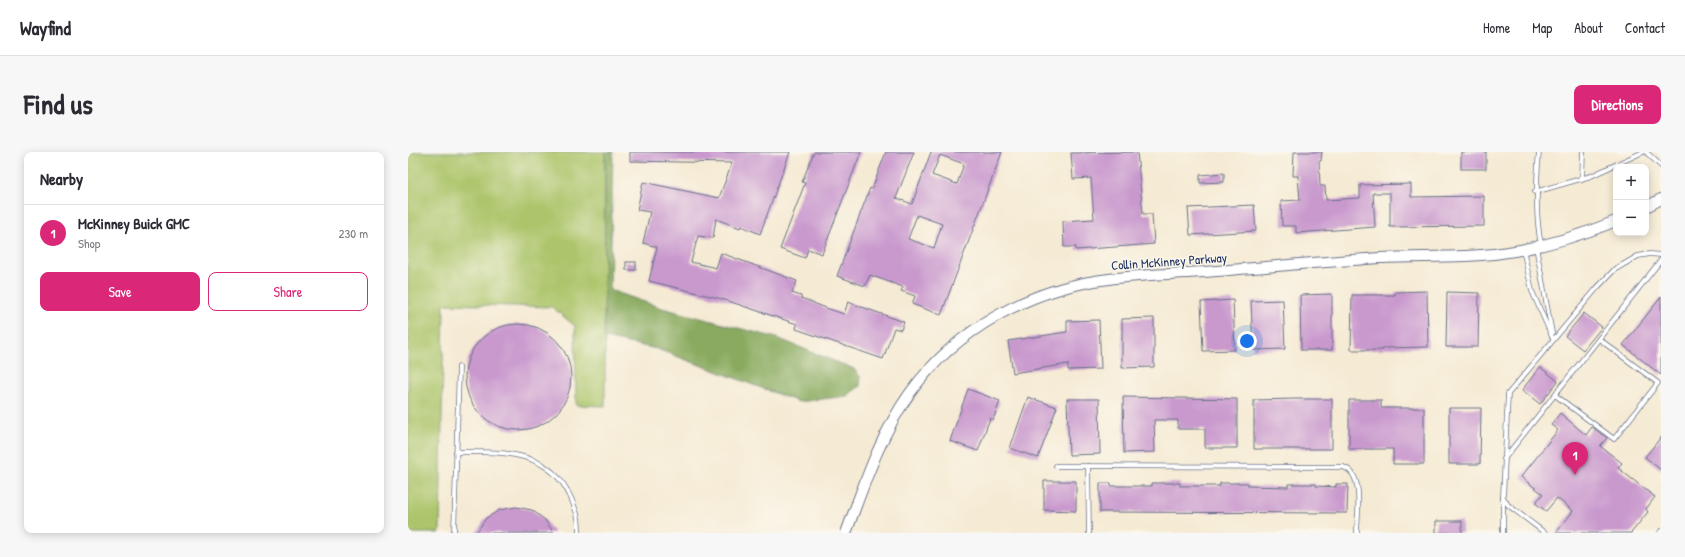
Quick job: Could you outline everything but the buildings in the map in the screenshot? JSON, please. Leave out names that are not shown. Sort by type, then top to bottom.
[{"type":"street","points":[[1649,205],[1661,199]]},
{"type":"street","name":"Collin McKinney Parkway","points":[[846,533],[881,444],[894,418],[912,391],[935,364],[963,338],[1000,314],[1034,298],[1070,286],[1109,279],[1370,259],[1492,254],[1538,246],[1580,234],[1613,222]]},
{"type":"lane","points":[[1538,152],[1535,192],[1538,246],[1553,339]]},
{"type":"lane","points":[[1582,179],[1583,152]]},
{"type":"lane","points":[[1535,192],[1591,176],[1644,152],[1661,166]]},
{"type":"lane","points":[[1523,249],[1532,291],[1553,339]]},
{"type":"lane","points":[[1503,533],[1504,459],[1508,394],[1553,339],[1614,270],[1638,256],[1650,254],[1661,255]]},
{"type":"lane","points":[[1504,459],[1661,260]]},
{"type":"lane","points":[[1555,395],[1614,439],[1658,383],[1599,338]]},
{"type":"lane","points":[[454,533],[459,367]]},
{"type":"lane","points":[[456,452],[498,452],[525,456],[551,468],[567,488],[579,518],[579,533]]},
{"type":"lane","points":[[1056,466],[1343,467],[1352,471],[1357,481],[1357,533]]},
{"type":"lane","points":[[1088,466],[1089,533]]},
{"type":"lane","points":[[1503,497],[1508,505],[1545,533]]},
{"type":"green space","points":[[408,152],[605,152],[605,406],[576,405],[575,326],[552,307],[444,304],[440,533],[408,533]]},
{"type":"green space","points":[[605,152],[613,152],[610,290],[662,308],[777,338],[854,369],[861,378],[860,386],[847,396],[799,402],[657,349],[604,338]]},
{"type":"place","name":"McKinney Buick GMC","points":[[1575,475]]}]
